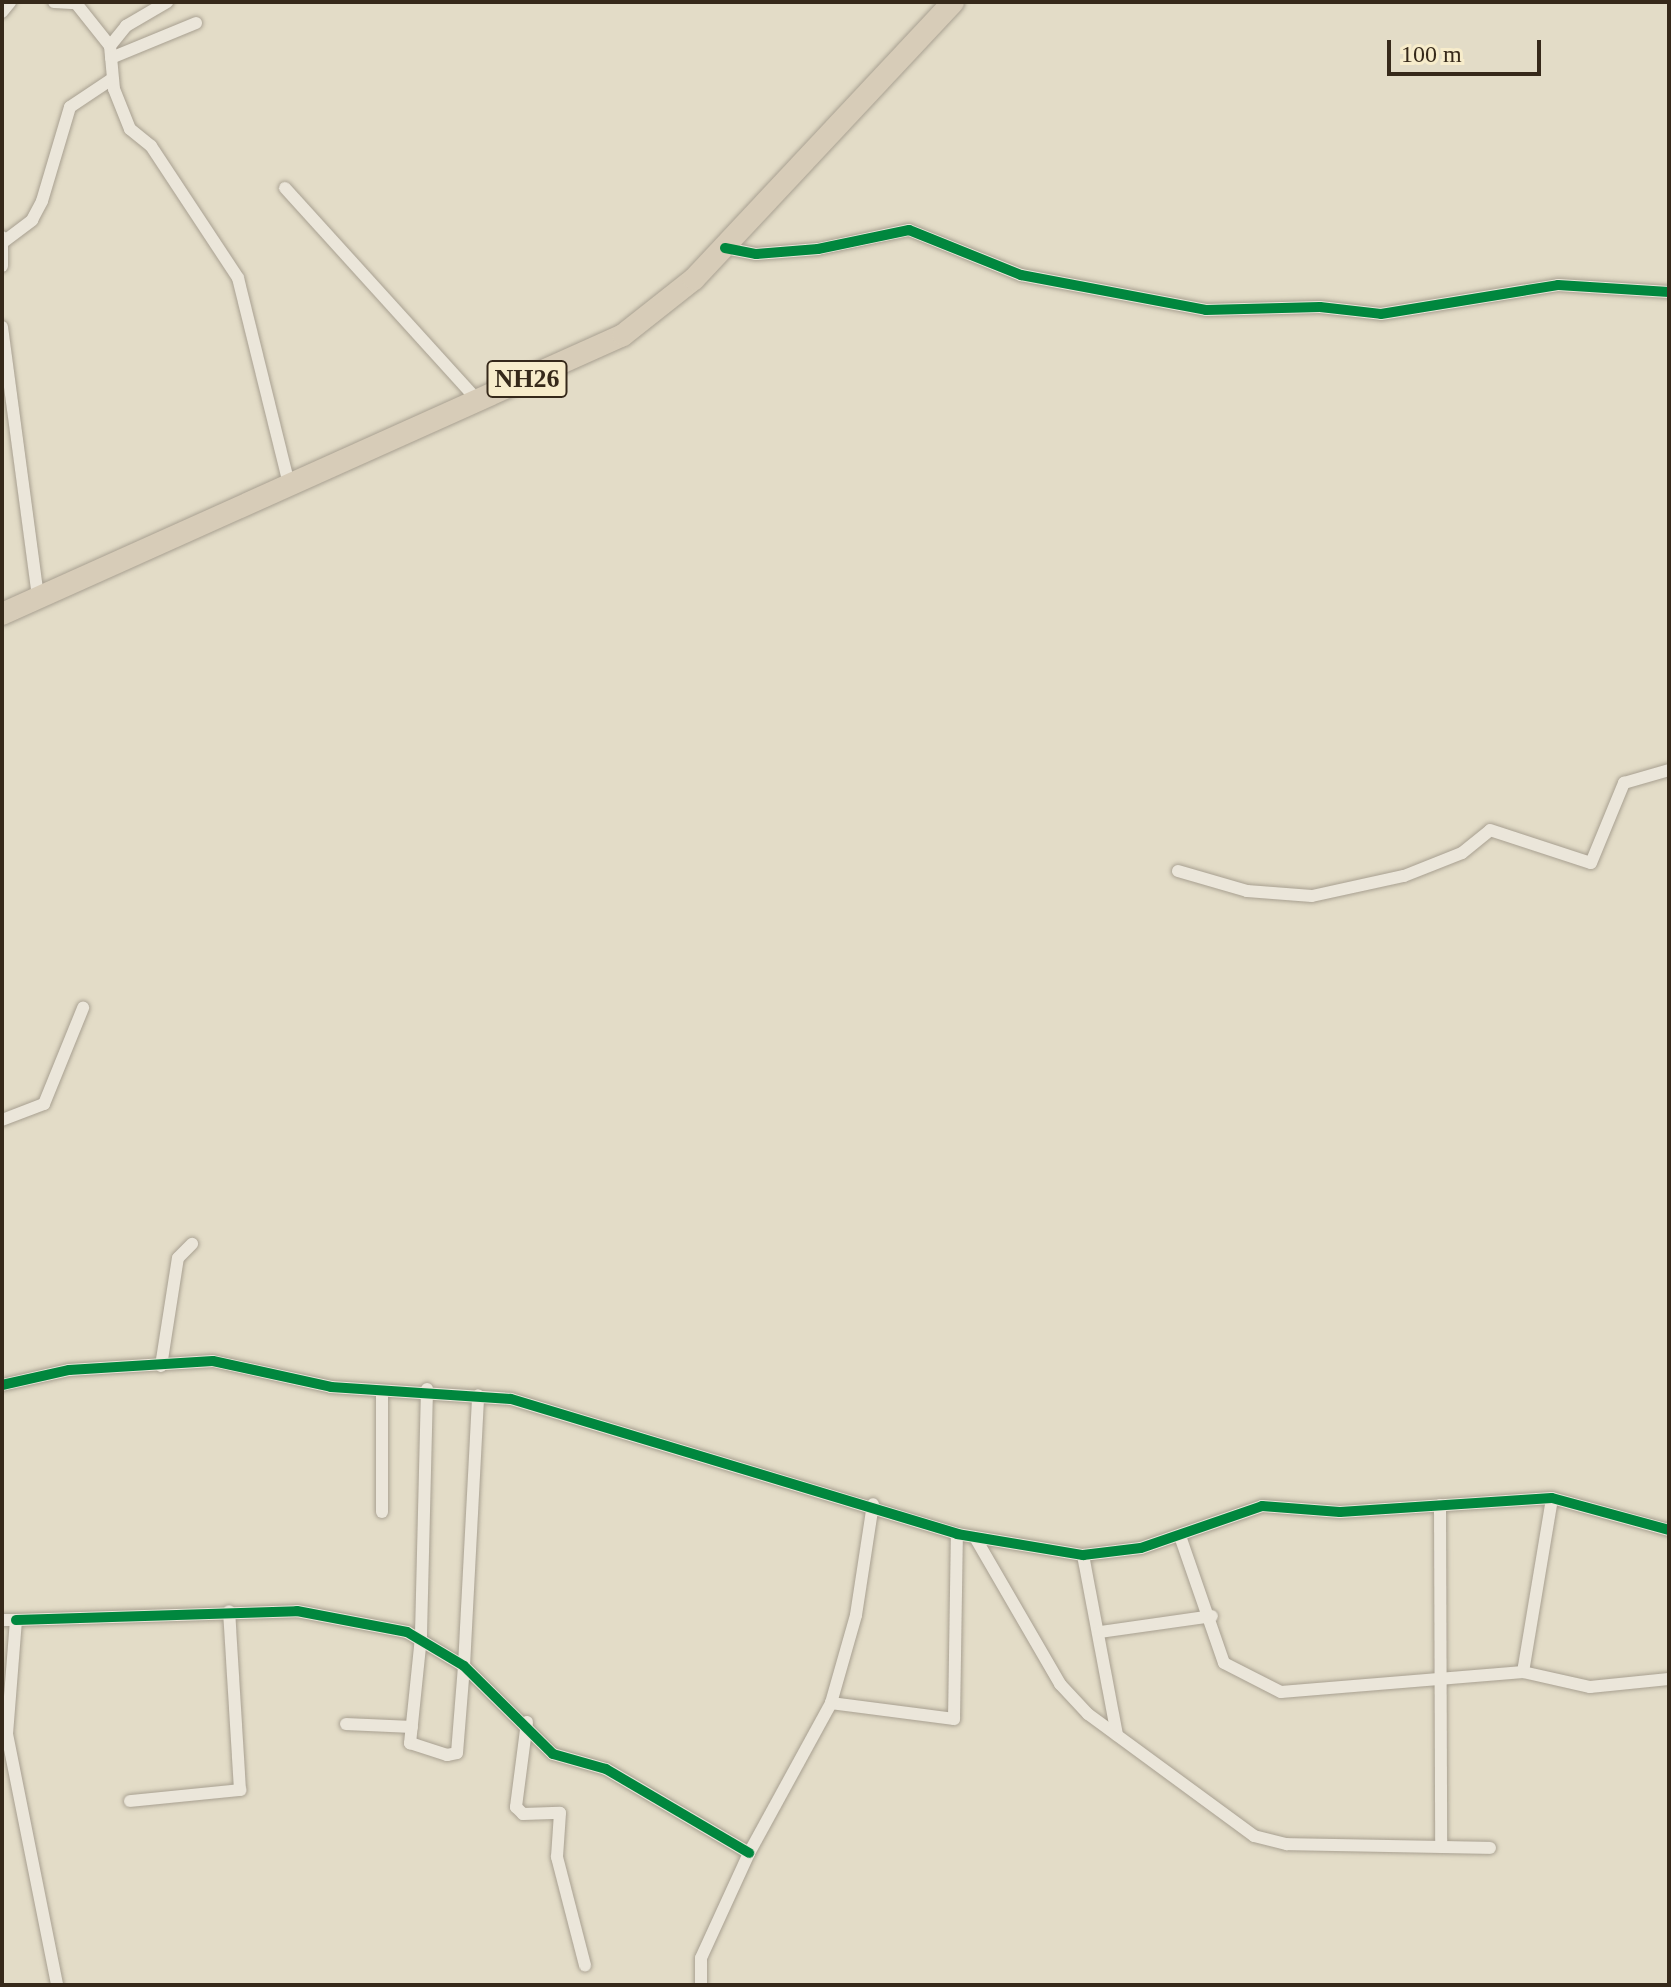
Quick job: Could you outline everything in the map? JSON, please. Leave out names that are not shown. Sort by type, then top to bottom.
[{"type":"highway","name":"NH26","points":[[2,614],[623,335],[725,248],[953,2]]},
{"type":"street","points":[[2,12],[10,2]]},
{"type":"street","points":[[54,2],[76,2],[111,52]]},
{"type":"street","points":[[167,2],[126,26],[111,52],[112,79],[130,129],[151,146],[238,278],[289,484]]},
{"type":"street","points":[[111,52],[196,23]]},
{"type":"street","points":[[2,266],[2,241],[42,201],[70,107],[112,79]]},
{"type":"street","points":[[285,188],[477,400]]},
{"type":"street","points":[[725,248],[756,254],[818,249],[909,230],[1021,275],[1206,310],[1320,307],[1381,314],[1558,285],[1669,292]]},
{"type":"street","points":[[2,327],[38,598]]},
{"type":"street","points":[[1178,871],[1247,891],[1312,896],[1404,876],[1462,853],[1490,830],[1591,863],[1624,783],[1669,770]]},
{"type":"street","points":[[2,1120],[44,1104],[83,1008]]},
{"type":"street","points":[[161,1366],[178,1258],[192,1244]]},
{"type":"street","points":[[2,1385],[69,1370],[213,1361],[382,1393],[427,1389],[478,1395],[873,1504],[957,1534],[1083,1555],[1180,1536],[1262,1506],[1340,1512],[1552,1498],[1669,1530]]},
{"type":"street","points":[[427,1389],[421,1637],[412,1727],[413,1748],[457,1753],[478,1395]]},
{"type":"street","points":[[382,1393],[382,1512]]},
{"type":"street","points":[[1523,1672],[1552,1498]]},
{"type":"street","points":[[701,1985],[701,1958],[749,1853],[831,1703],[856,1615],[873,1504]]},
{"type":"street","points":[[1440,1505],[1441,1847]]},
{"type":"street","points":[[831,1703],[954,1719],[957,1534]]},
{"type":"street","points":[[1180,1536],[1212,1616],[1224,1663],[1281,1692],[1523,1672],[1590,1687],[1669,1679]]},
{"type":"street","points":[[976,1539],[1060,1684],[1117,1735],[1254,1836],[1287,1844],[1490,1848]]},
{"type":"street","points":[[1083,1555],[1100,1632],[1117,1735]]},
{"type":"street","points":[[130,1801],[240,1790],[229,1611]]},
{"type":"street","points":[[2,1620],[297,1611],[421,1637],[464,1666],[527,1722],[553,1754],[606,1769],[749,1853]]},
{"type":"street","points":[[1100,1632],[1212,1616]]},
{"type":"street","points":[[16,1620],[7,1734],[57,1985]]},
{"type":"street","points":[[527,1722],[516,1807],[523,1814],[560,1813],[557,1857],[585,1965]]},
{"type":"street","points":[[346,1724],[412,1727]]},
{"type":"cycle path","points":[[725,248],[756,254],[818,249],[909,230],[1021,275],[1206,310],[1320,307],[1381,314],[1558,285],[1669,292]]},
{"type":"cycle path","points":[[2,1385],[69,1370],[213,1361],[331,1387],[511,1399],[957,1534],[1083,1555],[1141,1548],[1262,1506],[1340,1512],[1552,1498],[1669,1530]]},
{"type":"cycle path","points":[[16,1620],[297,1611],[407,1632],[464,1666],[553,1754],[606,1769],[749,1853]]}]
